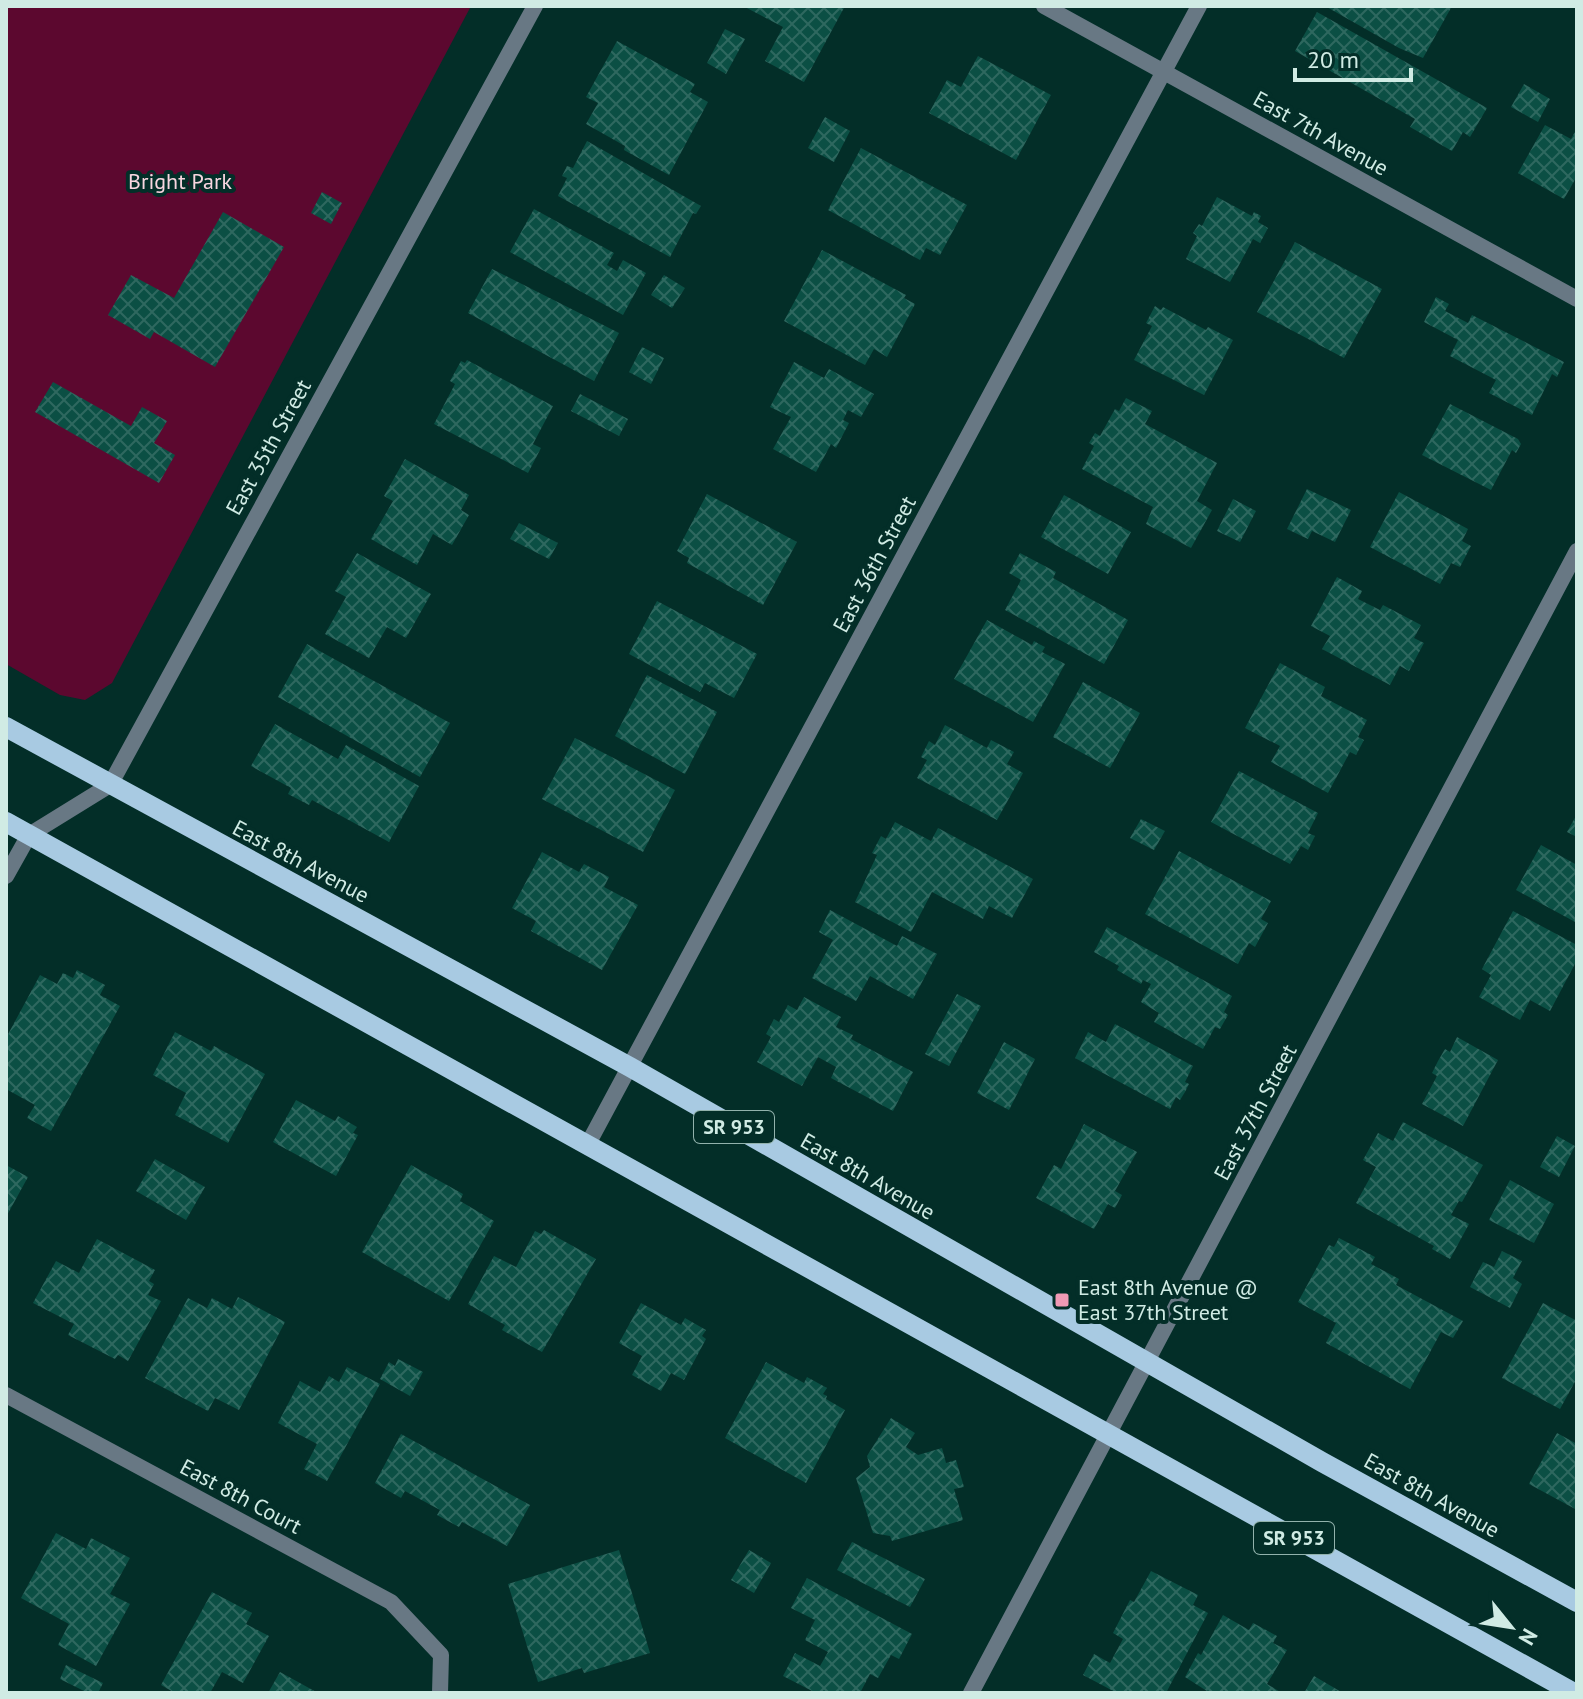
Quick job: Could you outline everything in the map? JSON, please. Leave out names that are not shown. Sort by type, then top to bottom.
[{"type":"main road","name":"East 8th Avenue","points":[[6,727],[630,1067],[1147,1363],[1577,1602]]},
{"type":"main road","name":"SR 953","points":[[6,822],[1574,1693]]},
{"type":"street","name":"East 35th Street","points":[[6,876],[29,835],[110,785],[535,6]]},
{"type":"street","name":"East 7th Avenue","points":[[1044,6],[1577,299]]},
{"type":"street","name":"East 36th Street","points":[[588,1144],[1199,6]]},
{"type":"street","name":"East 37th Street","points":[[971,1693],[1577,551]]},
{"type":"street","name":"East 8th Court","points":[[6,1395],[391,1602],[441,1655],[440,1693]]},
{"type":"green space","name":"Bright Park","points":[[6,6],[471,6],[112,683],[85,700],[60,695],[6,664]]},
{"type":"building","points":[[743,6],[845,6],[804,82],[765,61],[783,27]]},
{"type":"building","points":[[1325,6],[1452,6],[1423,58],[1399,48]]},
{"type":"building","points":[[1317,12],[1487,108],[1470,137],[1463,132],[1452,151],[1410,127],[1415,119],[1295,51]]},
{"type":"building","points":[[725,29],[745,39],[726,74],[707,63]]},
{"type":"building","points":[[617,41],[695,84],[690,92],[708,102],[669,175],[586,124],[598,103],[586,97]]},
{"type":"building","points":[[978,56],[1051,95],[1016,160],[929,113],[947,80],[961,87]]},
{"type":"building","points":[[1524,84],[1550,99],[1538,122],[1511,107]]},
{"type":"building","points":[[825,117],[850,131],[834,162],[808,148]]},
{"type":"building","points":[[1545,125],[1571,139],[1577,128],[1577,176],[1564,199],[1518,173]]},
{"type":"building","points":[[587,141],[701,206],[696,214],[693,213],[670,257],[558,196],[567,178],[562,176],[567,166],[573,168]]},
{"type":"building","points":[[861,148],[967,205],[940,255],[926,248],[920,260],[828,210]]},
{"type":"building","points":[[322,192],[342,203],[331,224],[311,213]]},
{"type":"building","points":[[1217,197],[1252,216],[1254,212],[1261,216],[1258,222],[1268,228],[1260,243],[1253,239],[1230,282],[1186,259],[1197,236],[1193,233],[1199,224],[1202,226]]},
{"type":"building","points":[[534,209],[614,253],[607,265],[617,271],[623,260],[646,273],[623,315],[510,252]]},
{"type":"building","points":[[223,212],[284,247],[215,367],[154,332],[150,339],[108,315],[131,275],[174,298]]},
{"type":"building","points":[[1295,242],[1382,289],[1344,358],[1257,312]]},
{"type":"building","points":[[822,250],[906,295],[904,298],[915,304],[887,357],[874,349],[865,365],[784,321]]},
{"type":"building","points":[[492,269],[619,333],[594,381],[468,313]]},
{"type":"building","points":[[664,275],[685,288],[672,308],[651,295]]},
{"type":"building","points":[[1436,297],[1449,304],[1445,311],[1468,323],[1472,315],[1564,362],[1557,377],[1552,374],[1532,415],[1489,393],[1496,380],[1450,356],[1458,340],[1424,322]]},
{"type":"building","points":[[1155,306],[1233,340],[1204,395],[1134,360],[1152,326],[1146,323]]},
{"type":"building","points":[[642,347],[664,358],[651,384],[629,372]]},
{"type":"building","points":[[467,360],[553,406],[533,444],[541,448],[528,473],[434,424],[455,384],[450,381],[461,361],[465,363]]},
{"type":"building","points":[[794,362],[824,378],[829,369],[874,394],[861,417],[848,410],[843,420],[849,423],[836,448],[831,444],[816,472],[773,449],[791,417],[770,407]]},
{"type":"building","points":[[53,382],[131,426],[142,407],[167,421],[154,443],[175,455],[159,483],[35,412]]},
{"type":"building","points":[[580,394],[628,419],[619,436],[571,411]]},
{"type":"building","points":[[1126,398],[1152,411],[1145,424],[1217,463],[1197,501],[1212,510],[1191,548],[1146,524],[1153,507],[1082,469],[1094,446],[1089,443],[1095,433],[1100,436],[1115,409],[1119,411]]},
{"type":"building","points":[[1450,404],[1518,439],[1521,444],[1516,453],[1512,450],[1491,490],[1422,455]]},
{"type":"building","points":[[405,459],[469,495],[461,510],[469,515],[452,545],[433,534],[417,565],[371,539],[393,501],[384,496]]},
{"type":"building","points":[[1307,489],[1351,510],[1335,542],[1312,531],[1308,539],[1287,529]]},
{"type":"building","points":[[1399,492],[1468,529],[1462,541],[1471,546],[1460,567],[1451,563],[1440,584],[1370,547]]},
{"type":"building","points":[[707,494],[797,542],[763,605],[687,563],[689,558],[677,551]]},
{"type":"building","points":[[1064,495],[1131,532],[1108,574],[1041,537]]},
{"type":"building","points":[[1233,499],[1256,511],[1240,542],[1217,531]]},
{"type":"building","points":[[519,523],[558,543],[549,559],[510,539]]},
{"type":"building","points":[[357,553],[431,594],[406,638],[387,627],[369,658],[325,634],[346,597],[335,591]]},
{"type":"building","points":[[1020,553],[1056,572],[1053,578],[1128,620],[1104,664],[1005,610],[1021,580],[1009,573]]},
{"type":"building","points":[[1337,577],[1362,591],[1358,599],[1380,610],[1383,605],[1421,625],[1414,638],[1424,643],[1409,671],[1400,666],[1390,685],[1322,649],[1330,636],[1311,626]]},
{"type":"building","points":[[657,601],[757,654],[734,698],[705,683],[700,692],[629,654]]},
{"type":"building","points":[[987,620],[1032,645],[1034,641],[1045,647],[1042,652],[1065,664],[1033,722],[954,679]]},
{"type":"building","points":[[307,644],[450,723],[420,777],[278,697]]},
{"type":"building","points":[[1280,663],[1325,687],[1321,696],[1367,720],[1358,737],[1364,740],[1356,755],[1350,752],[1328,793],[1271,762],[1280,746],[1245,728]]},
{"type":"building","points":[[647,675],[717,712],[685,774],[615,736]]},
{"type":"building","points":[[1083,682],[1140,713],[1110,768],[1053,737]]},
{"type":"building","points":[[275,724],[338,759],[346,745],[419,786],[389,842],[312,800],[309,805],[288,794],[291,788],[251,766]]},
{"type":"building","points":[[945,725],[987,748],[991,740],[1014,752],[1007,764],[1023,773],[997,820],[917,778],[927,760],[921,757],[929,741],[935,745]]},
{"type":"building","points":[[575,738],[675,790],[643,852],[542,799]]},
{"type":"building","points":[[1239,771],[1318,813],[1308,833],[1315,836],[1308,850],[1301,846],[1290,864],[1211,822]]},
{"type":"building","points":[[1577,814],[1577,837],[1567,832]]},
{"type":"building","points":[[1141,819],[1165,831],[1154,850],[1130,838]]},
{"type":"building","points":[[895,822],[931,841],[938,828],[1033,879],[1012,918],[989,906],[983,919],[932,892],[911,932],[855,902],[877,855],[872,853],[881,836],[886,839]]},
{"type":"building","points":[[1541,845],[1577,865],[1577,923],[1516,890]]},
{"type":"building","points":[[1179,851],[1271,901],[1261,919],[1268,923],[1255,947],[1249,943],[1238,964],[1145,914]]},
{"type":"building","points":[[542,852],[579,872],[584,864],[609,877],[604,887],[638,905],[602,970],[531,931],[536,921],[512,908]]},
{"type":"building","points":[[830,910],[897,946],[902,936],[937,954],[913,999],[870,976],[856,1001],[812,978],[833,940],[819,932]]},
{"type":"building","points":[[1513,911],[1577,945],[1577,960],[1550,1011],[1530,1000],[1520,1020],[1479,997],[1491,975],[1482,969]]},
{"type":"building","points":[[1107,927],[1232,996],[1224,1012],[1228,1015],[1220,1029],[1215,1027],[1203,1049],[1154,1022],[1159,1013],[1141,1002],[1151,984],[1143,980],[1141,984],[1117,970],[1119,966],[1094,952]]},
{"type":"building","points":[[77,970],[105,985],[100,995],[120,1006],[51,1131],[27,1118],[35,1105],[6,1089],[6,1038],[40,975],[57,984],[63,973],[73,978]]},
{"type":"building","points":[[957,994],[981,1006],[949,1066],[925,1054]]},
{"type":"building","points":[[804,997],[841,1017],[836,1027],[853,1035],[851,1039],[913,1072],[893,1111],[831,1078],[836,1067],[818,1057],[802,1086],[757,1062],[771,1037],[766,1034],[774,1019],[779,1022],[788,1005],[797,1010]]},
{"type":"building","points":[[1115,1024],[1193,1066],[1185,1082],[1189,1084],[1185,1092],[1180,1100],[1176,1097],[1170,1109],[1075,1058],[1088,1032],[1106,1042]]},
{"type":"building","points":[[175,1032],[211,1051],[214,1046],[265,1074],[228,1143],[175,1115],[186,1093],[153,1075]]},
{"type":"building","points":[[1457,1037],[1498,1060],[1463,1126],[1422,1104],[1437,1076],[1432,1073],[1438,1061],[1445,1049],[1450,1052]]},
{"type":"building","points":[[1004,1042],[1035,1059],[1009,1110],[977,1093]]},
{"type":"building","points":[[296,1100],[335,1121],[338,1116],[357,1127],[353,1133],[358,1135],[336,1176],[273,1142]]},
{"type":"building","points":[[1403,1122],[1483,1165],[1451,1215],[1469,1224],[1450,1259],[1432,1249],[1434,1246],[1356,1203],[1376,1167],[1363,1160],[1378,1133],[1393,1141]]},
{"type":"building","points":[[1084,1124],[1137,1152],[1115,1191],[1122,1195],[1115,1208],[1108,1204],[1094,1229],[1036,1198],[1054,1165],[1061,1169]]},
{"type":"building","points":[[1557,1136],[1575,1146],[1559,1177],[1540,1167]]},
{"type":"building","points":[[155,1159],[205,1187],[186,1220],[136,1191]]},
{"type":"building","points":[[6,1165],[28,1177],[6,1217]]},
{"type":"building","points":[[411,1165],[463,1194],[460,1201],[494,1221],[449,1301],[362,1252]]},
{"type":"building","points":[[1510,1180],[1554,1204],[1534,1243],[1489,1220]]},
{"type":"building","points":[[544,1230],[596,1259],[542,1352],[502,1330],[505,1325],[468,1304],[494,1256],[516,1267],[535,1231],[541,1234]]},
{"type":"building","points":[[1339,1238],[1375,1257],[1371,1264],[1399,1279],[1396,1285],[1463,1321],[1453,1338],[1441,1332],[1410,1389],[1326,1343],[1336,1323],[1298,1302],[1329,1245],[1334,1247]]},
{"type":"building","points":[[97,1239],[155,1270],[149,1281],[154,1284],[148,1295],[161,1301],[128,1361],[118,1355],[115,1359],[68,1335],[74,1324],[33,1303],[56,1261],[79,1273]]},
{"type":"building","points":[[1502,1251],[1522,1261],[1513,1278],[1522,1284],[1510,1308],[1470,1287],[1483,1262],[1494,1267]]},
{"type":"building","points":[[238,1297],[285,1322],[239,1410],[215,1398],[208,1411],[145,1378],[188,1298],[207,1308],[212,1298],[232,1309]]},
{"type":"building","points":[[641,1303],[681,1325],[685,1318],[706,1330],[702,1336],[706,1339],[684,1380],[671,1373],[661,1391],[632,1375],[642,1356],[619,1343]]},
{"type":"building","points":[[1543,1303],[1577,1321],[1577,1378],[1560,1409],[1502,1378]]},
{"type":"building","points":[[398,1359],[423,1372],[410,1396],[380,1379],[389,1362],[395,1366]]},
{"type":"building","points":[[766,1362],[804,1383],[807,1377],[827,1388],[823,1394],[827,1396],[826,1399],[845,1410],[806,1483],[725,1438]]},
{"type":"building","points":[[347,1367],[380,1384],[327,1481],[304,1469],[317,1444],[278,1423],[300,1381],[320,1392],[329,1376],[339,1382]]},
{"type":"building","points":[[891,1418],[915,1433],[906,1447],[918,1455],[942,1448],[946,1463],[956,1460],[964,1487],[954,1489],[963,1520],[892,1541],[890,1536],[873,1533],[856,1478],[870,1467],[867,1456]]},
{"type":"building","points":[[1557,1433],[1577,1444],[1577,1510],[1529,1484]]},
{"type":"building","points":[[401,1434],[530,1505],[507,1546],[462,1522],[459,1527],[437,1515],[440,1510],[405,1491],[401,1498],[375,1483]]},
{"type":"building","points":[[56,1533],[86,1549],[91,1538],[130,1558],[110,1594],[130,1604],[96,1666],[58,1645],[69,1624],[21,1598]]},
{"type":"building","points":[[852,1542],[925,1579],[910,1607],[837,1570]]},
{"type":"building","points":[[619,1550],[650,1653],[584,1673],[582,1668],[538,1682],[508,1584]]},
{"type":"building","points":[[749,1550],[771,1563],[754,1593],[731,1580]]},
{"type":"building","points":[[1151,1571],[1198,1595],[1193,1605],[1208,1613],[1166,1693],[1117,1693],[1083,1675],[1094,1654],[1110,1663],[1123,1639],[1113,1633],[1130,1600],[1134,1602]]},
{"type":"building","points":[[807,1578],[912,1634],[899,1659],[891,1655],[878,1678],[870,1674],[860,1693],[816,1693],[783,1676],[795,1653],[820,1666],[828,1652],[805,1640],[815,1620],[791,1608]]},
{"type":"building","points":[[212,1592],[252,1613],[246,1624],[269,1636],[243,1683],[222,1672],[210,1693],[175,1693],[161,1685]]},
{"type":"building","points":[[1223,1615],[1249,1630],[1253,1623],[1277,1636],[1273,1643],[1287,1650],[1267,1684],[1282,1693],[1210,1693],[1185,1677]]},
{"type":"building","points":[[66,1665],[103,1683],[98,1693],[88,1693],[60,1679]]},
{"type":"building","points":[[280,1672],[318,1693],[268,1693]]},
{"type":"building","points":[[1314,1676],[1343,1693],[1304,1693]]},
{"type":"place","name":"East 8th Avenue @ East 37th Street","points":[[1062,1300]]}]
